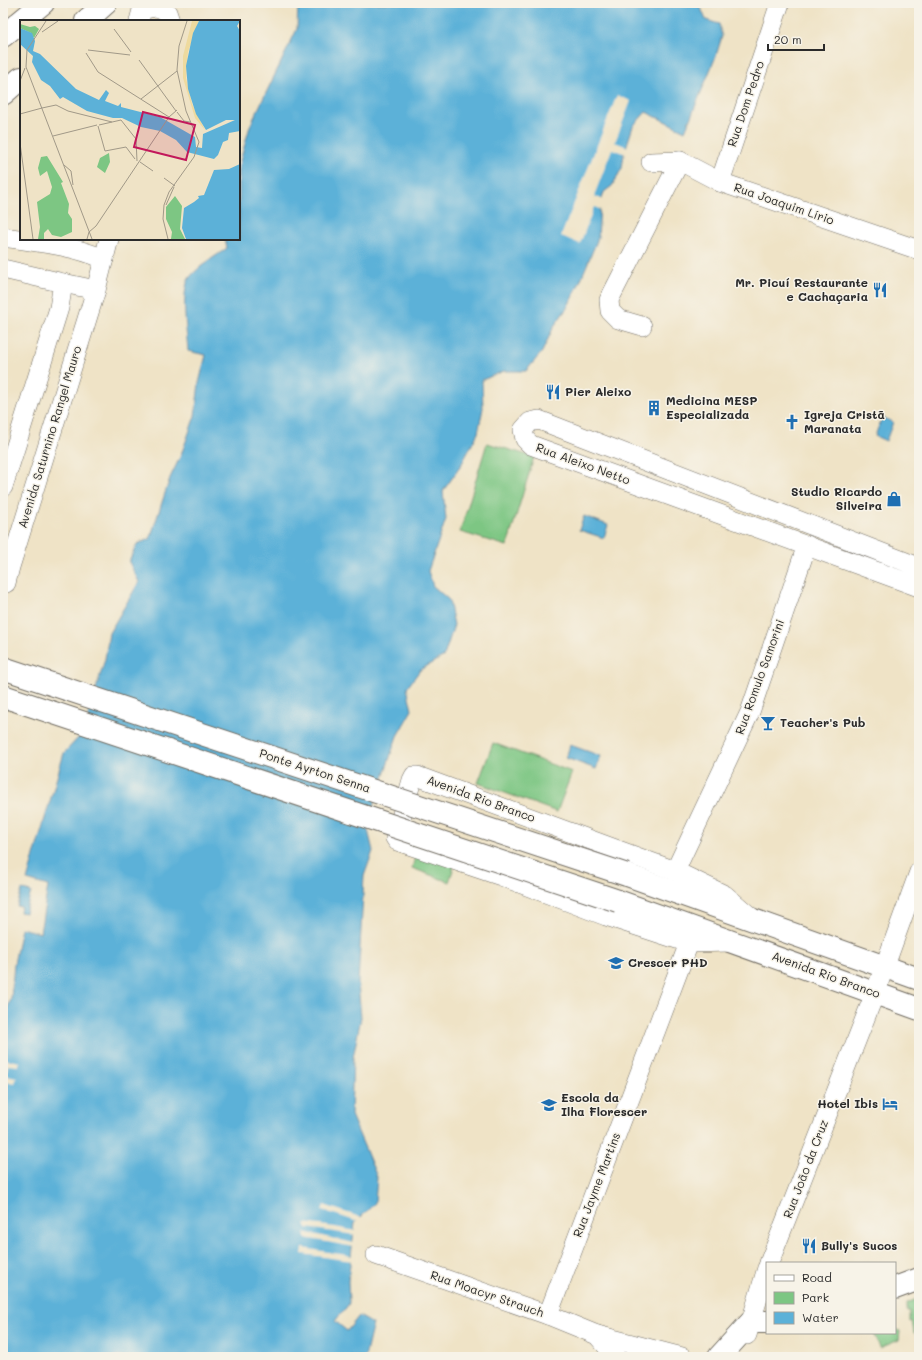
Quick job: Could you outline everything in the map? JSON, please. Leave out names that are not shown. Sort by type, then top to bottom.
[{"type":"street","points":[[22,20],[43,3]]},
{"type":"street","points":[[87,20],[106,3]]},
{"type":"street","name":"Rua Dom Pedro","points":[[720,182],[780,3]]},
{"type":"street","points":[[139,20],[142,10],[160,7],[167,12],[170,20]]},
{"type":"street","points":[[3,36],[20,22]]},
{"type":"street","points":[[3,94],[20,79]]},
{"type":"street","points":[[642,326],[618,319],[610,311],[609,300],[680,161]]},
{"type":"street","name":"Rua Joaquim Lírio","points":[[651,162],[680,161],[720,182],[919,250]]},
{"type":"street","points":[[3,237],[20,239]]},
{"type":"street","points":[[36,240],[70,243],[104,259]]},
{"type":"street","name":"Avenida Saturnino Rangel Mauro","points":[[12,573],[96,290],[109,240]]},
{"type":"street","points":[[3,269],[96,290]]},
{"type":"street","points":[[3,487],[59,308],[62,283]]},
{"type":"street","name":"Rua Aleixo Netto","points":[[919,567],[539,420],[530,422],[523,430],[525,439],[531,445],[919,587]]},
{"type":"street","name":"Rua Romulo Samorini","points":[[675,871],[750,712],[807,545]]},
{"type":"street","name":"Ponte Ayrton Senna","points":[[3,668],[627,875]]},
{"type":"street","name":"Avenida Rio Branco","points":[[3,696],[618,901],[919,1009]]},
{"type":"street","name":"Avenida Rio Branco","points":[[732,942],[689,943],[606,916],[501,876],[396,841],[395,838],[414,776],[675,871],[725,895],[755,920]]},
{"type":"street","name":"Rua João da Cruz","points":[[769,1262],[875,993],[919,872]]},
{"type":"street","name":"Avenida Rio Branco","points":[[627,875],[919,979]]},
{"type":"street","name":"Rua Jayme Martins","points":[[548,1315],[689,943]]},
{"type":"street","name":"Rua Moacyr Strauch","points":[[376,1255],[548,1315],[597,1335],[682,1357]]},
{"type":"street","points":[[744,1343],[759,1322],[766,1275]]},
{"type":"street","points":[[896,1288],[919,1279]]},
{"type":"street","points":[[721,1357],[759,1322]]},
{"type":"street","points":[[721,1357],[744,1343],[768,1334]]},
{"type":"street","name":"Rua Moacyr Strauch","points":[[597,1335],[616,1357]]},
{"type":"green space","points":[[487,443],[534,457],[507,546],[460,532]]},
{"type":"green space","points":[[493,743],[572,772],[557,812],[478,783]]},
{"type":"green space","points":[[417,850],[455,864],[449,882],[412,868]]},
{"type":"green space","points":[[917,1299],[919,1303],[919,1331],[914,1333],[912,1321],[910,1322],[910,1311],[907,1311],[907,1303]]},
{"type":"green space","points":[[896,1329],[900,1331],[899,1340],[880,1348],[874,1334],[896,1334]]},
{"type":"water","points":[[298,3],[703,3],[701,8],[706,20],[719,24],[722,36],[716,56],[685,131],[646,112],[633,126],[624,154],[622,168],[612,186],[604,192],[600,206],[598,238],[579,284],[567,308],[554,326],[542,352],[526,371],[504,371],[482,380],[483,408],[478,433],[460,467],[443,491],[446,519],[428,571],[433,586],[449,600],[454,625],[444,656],[420,670],[407,688],[412,710],[397,736],[367,826],[373,851],[364,876],[358,983],[361,1017],[353,1058],[351,1115],[377,1177],[375,1203],[355,1223],[348,1281],[349,1304],[335,1321],[347,1331],[359,1316],[373,1324],[365,1357],[3,1357],[3,1021],[11,999],[14,964],[21,928],[40,933],[48,886],[27,880],[64,753],[83,733],[105,659],[109,633],[139,582],[129,562],[137,544],[150,539],[170,478],[181,455],[195,416],[199,383],[206,355],[188,351],[185,302],[187,283],[190,277],[198,269],[227,248],[225,240],[240,240],[240,161],[250,126],[297,29]]},
{"type":"water","points":[[882,417],[893,422],[886,441],[875,436]]},
{"type":"water","points":[[584,516],[608,525],[604,538],[579,530]]},
{"type":"water","points":[[570,745],[601,756],[596,769],[566,758]]},
{"type":"water","points":[[22,890],[31,892],[25,913],[20,912],[21,907],[17,906]]},
{"type":"pier","points":[[617,95],[631,101],[615,142],[628,147],[626,154],[612,149],[594,196],[604,200],[602,210],[594,207],[580,244],[561,236]]},
{"type":"pier","points":[[5,1059],[20,1062],[18,1066],[8,1065],[6,1075],[17,1077],[15,1083],[3,1081]]},
{"type":"pier","points":[[324,1205],[363,1218],[358,1222],[322,1210]]},
{"type":"pier","points":[[305,1223],[356,1231],[355,1235],[307,1228]]},
{"type":"pier","points":[[304,1232],[354,1243],[354,1247],[305,1238]]},
{"type":"pier","points":[[303,1248],[353,1256],[352,1261],[302,1254]]},
{"type":"place","name":"Mr. Picuí Restaurante e Cachaçaria","points":[[880,290]]},
{"type":"place","name":"Pier Aleixo","points":[[553,392]]},
{"type":"place","name":"Medicina MESP Especializada","points":[[654,408]]},
{"type":"place","name":"Igreja Cristã Maranata","points":[[792,422]]},
{"type":"place","name":"Studio Ricardo Silveira","points":[[894,499]]},
{"type":"place","name":"Teacher's Pub","points":[[768,723]]},
{"type":"place","name":"Crescer PHD","points":[[616,963]]},
{"type":"place","name":"Hotel Ibis","points":[[890,1104]]},
{"type":"place","name":"Escola da Ilha Florescer","points":[[549,1105]]},
{"type":"place","name":"Bully's Sucos","points":[[809,1246]]}]
